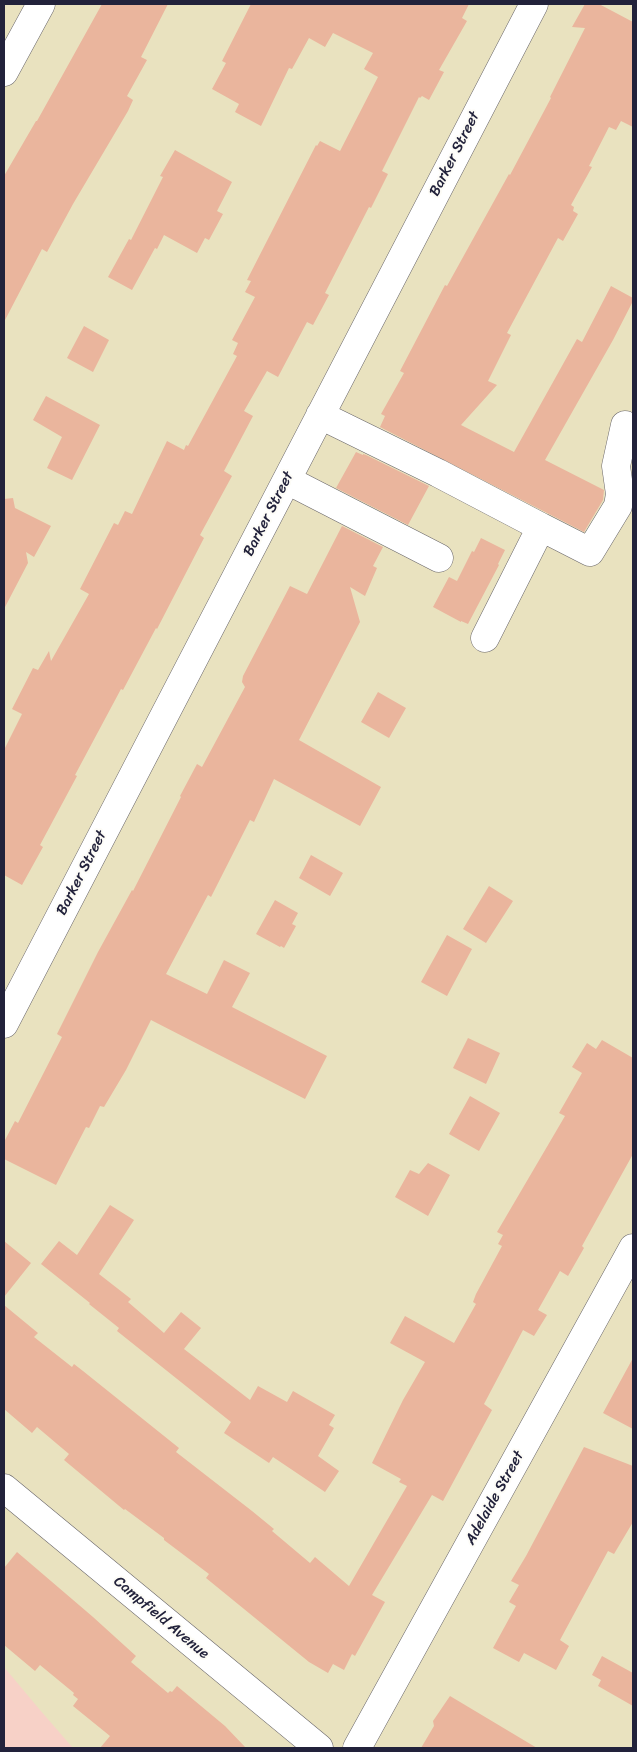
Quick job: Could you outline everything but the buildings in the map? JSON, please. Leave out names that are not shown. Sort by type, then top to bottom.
[{"type":"street","points":[[4,72],[41,4]]},
{"type":"street","name":"Barker Street","points":[[4,1024],[534,4]]},
{"type":"street","points":[[320,415],[438,473],[590,552],[618,506],[620,494],[616,466],[625,426]]},
{"type":"street","points":[[286,480],[439,558]]},
{"type":"street","points":[[485,638],[541,527]]},
{"type":"street","name":"Adelaide Street","points":[[357,1748],[633,1248]]},
{"type":"street","name":"Campfield Avenue","points":[[4,1488],[318,1748]]},
{"type":"shaded area","points":[[4,1667],[40,1710],[73,1748],[4,1748]]}]
